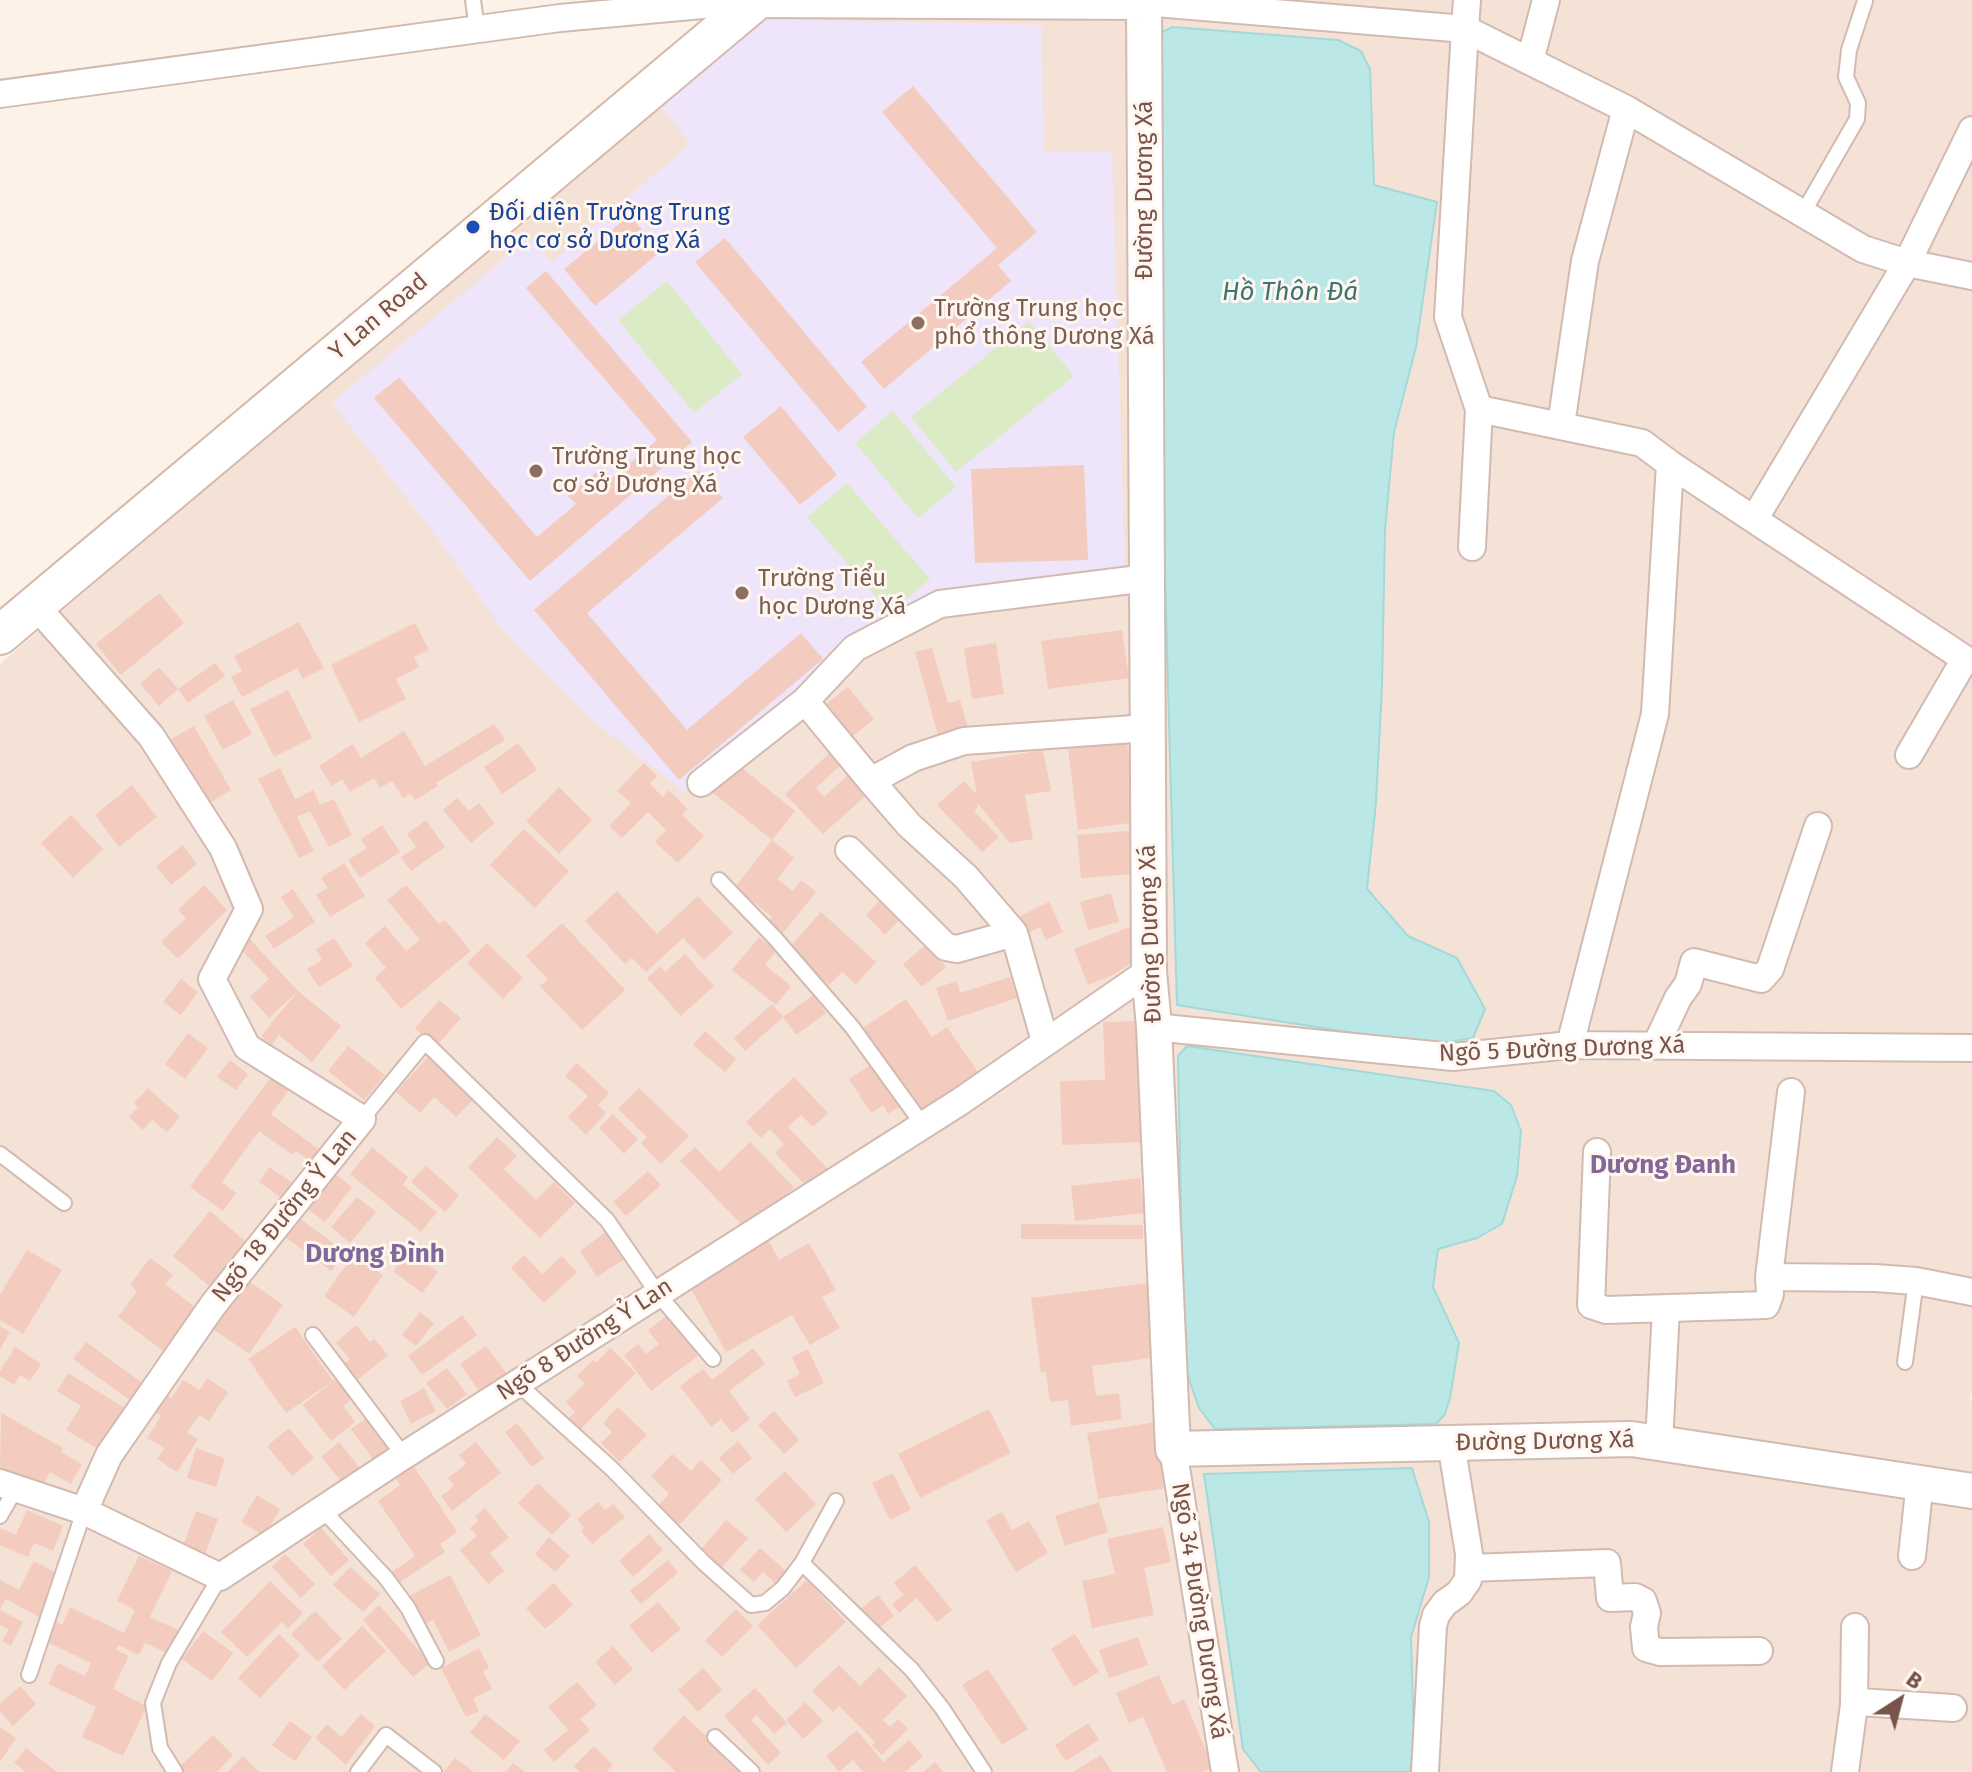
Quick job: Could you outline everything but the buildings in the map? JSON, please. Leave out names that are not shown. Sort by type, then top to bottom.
[{"type":"main road","name":"Y Lan Road","points":[[0,635],[757,0]]},
{"type":"street","points":[[0,94],[560,18],[757,0],[939,11],[1144,1],[1465,29],[1626,109],[1863,249],[1907,263],[1972,276]]},
{"type":"street","points":[[1467,0],[1448,317],[1479,409],[1472,547]]},
{"type":"street","points":[[1530,61],[1546,0]]},
{"type":"street","name":"Đường Dương Xá","points":[[1144,1],[1149,971],[1173,1449],[1632,1439],[1972,1491]]},
{"type":"street","points":[[1561,425],[1585,261],[1626,109]]},
{"type":"street","points":[[1755,518],[1907,263],[1972,130]]},
{"type":"street","points":[[1479,409],[1642,443],[1965,659],[1909,755]]},
{"type":"street","points":[[1570,1045],[1655,714],[1670,464]]},
{"type":"street","points":[[701,783],[805,701],[855,648],[940,604],[1147,578]]},
{"type":"street","name":"Ngõ 18 Đường Ỷ Lan","points":[[35,605],[151,736],[223,848],[249,909],[212,979],[247,1047],[362,1119],[213,1305],[109,1455],[84,1511]]},
{"type":"street","points":[[805,701],[909,825],[966,877],[1014,933],[1045,1041]]},
{"type":"street","points":[[871,781],[913,758],[964,741],[1148,728]]},
{"type":"street","points":[[1656,1045],[1688,984],[1694,962],[1761,979],[1770,969],[1818,826]]},
{"type":"street","points":[[849,850],[946,947],[957,949],[1014,933]]},
{"type":"street","name":"Ngõ 8 Đường Ỷ Lan","points":[[220,1577],[517,1383],[923,1125],[1149,971]]},
{"type":"street","name":"Ngõ 5 Đường Dương Xá","points":[[1154,1027],[1453,1057],[1570,1045],[1972,1048]]},
{"type":"street","points":[[1597,1152],[1591,1305],[1606,1310],[1766,1305],[1770,1294],[1769,1277],[1791,1092]]},
{"type":"street","points":[[1769,1277],[1916,1281],[1972,1292]]},
{"type":"street","points":[[1659,1443],[1666,1309]]},
{"type":"street","points":[[1425,1772],[1433,1626],[1436,1615],[1445,1603],[1459,1593],[1468,1580],[1469,1568],[1469,1554],[1446,1444]]},
{"type":"street","name":"Ngõ 34 Đường Dương Xá","points":[[1173,1449],[1225,1772]]},
{"type":"street","points":[[1912,1556],[1920,1482]]},
{"type":"street","points":[[8,1485],[84,1511],[220,1577]]},
{"type":"street","points":[[1469,1568],[1607,1563],[1610,1598],[1635,1597],[1643,1601],[1647,1613],[1644,1627],[1646,1648],[1660,1652],[1759,1651]]},
{"type":"street","points":[[1845,1772],[1854,1705],[1855,1627]]},
{"type":"street","points":[[1854,1705],[1859,1702],[1953,1708]]},
{"type":"lane","points":[[473,0],[477,29]]},
{"type":"lane","points":[[1803,213],[1857,119],[1858,103],[1846,77],[1849,50],[1865,1]]},
{"type":"lane","points":[[719,880],[774,937],[852,1027],[923,1125]]},
{"type":"lane","points":[[362,1119],[425,1042],[607,1220],[658,1294],[713,1359]]},
{"type":"lane","points":[[0,1154],[64,1203]]},
{"type":"lane","points":[[1905,1362],[1916,1281]]},
{"type":"lane","points":[[313,1335],[404,1456]]},
{"type":"lane","points":[[517,1383],[612,1469],[704,1563],[751,1605],[765,1603],[783,1588],[802,1563],[836,1501]]},
{"type":"lane","points":[[0,1516],[8,1485]]},
{"type":"lane","points":[[322,1509],[394,1588],[436,1661]]},
{"type":"lane","points":[[29,1675],[84,1511]]},
{"type":"lane","points":[[802,1563],[912,1670],[942,1708],[984,1772]]},
{"type":"lane","points":[[175,1772],[160,1748],[153,1703],[169,1663],[220,1577]]},
{"type":"lane","points":[[358,1772],[386,1735],[434,1772]]},
{"type":"lane","points":[[715,1737],[752,1772]]},
{"type":"shaded area","points":[[777,0],[1972,0],[1972,1772],[0,1772],[0,664]]},
{"type":"shaded area","points":[[762,19],[1041,25],[1044,152],[1112,152],[1125,568],[946,588],[802,697],[684,792],[586,715],[502,629],[439,540],[332,403],[530,237],[552,262],[690,144],[659,103]]},
{"type":"green space","points":[[667,281],[742,374],[694,413],[618,320]]},
{"type":"green space","points":[[1029,321],[1074,376],[956,472],[911,417]]},
{"type":"green space","points":[[893,411],[956,487],[918,518],[855,443]]},
{"type":"green space","points":[[847,483],[930,579],[890,613],[807,517]]},
{"type":"water","name":"Hồ Thôn Đá","points":[[1173,27],[1338,40],[1361,51],[1370,69],[1374,185],[1437,202],[1416,347],[1394,432],[1385,530],[1376,802],[1367,889],[1408,936],[1457,958],[1485,1009],[1473,1038],[1430,1045],[1177,1005],[1150,47],[1158,34]]},
{"type":"water","points":[[1187,1046],[1494,1091],[1511,1105],[1521,1131],[1517,1176],[1502,1224],[1477,1238],[1438,1249],[1433,1287],[1459,1343],[1450,1398],[1445,1414],[1436,1424],[1215,1429],[1199,1408],[1184,1365],[1178,1056]]},
{"type":"water","points":[[1412,1468],[1429,1522],[1429,1577],[1411,1637],[1414,1740],[1410,1772],[1261,1772],[1243,1749],[1204,1474]]},
{"type":"place","name":"Đối diện Trường Trung học cơ sở Dương Xá","points":[[473,227]]},
{"type":"place","name":"Trường Trung học phổ thông Dương Xá","points":[[918,323]]},
{"type":"place","name":"Trường Trung học cơ sở Dương Xá","points":[[536,471]]},
{"type":"place","name":"Trường Tiểu học Dương Xá","points":[[742,593]]},
{"type":"district","name":"Dương Đanh","points":[[1663,1166]]},
{"type":"district","name":"Dương Đình","points":[[375,1255]]}]
